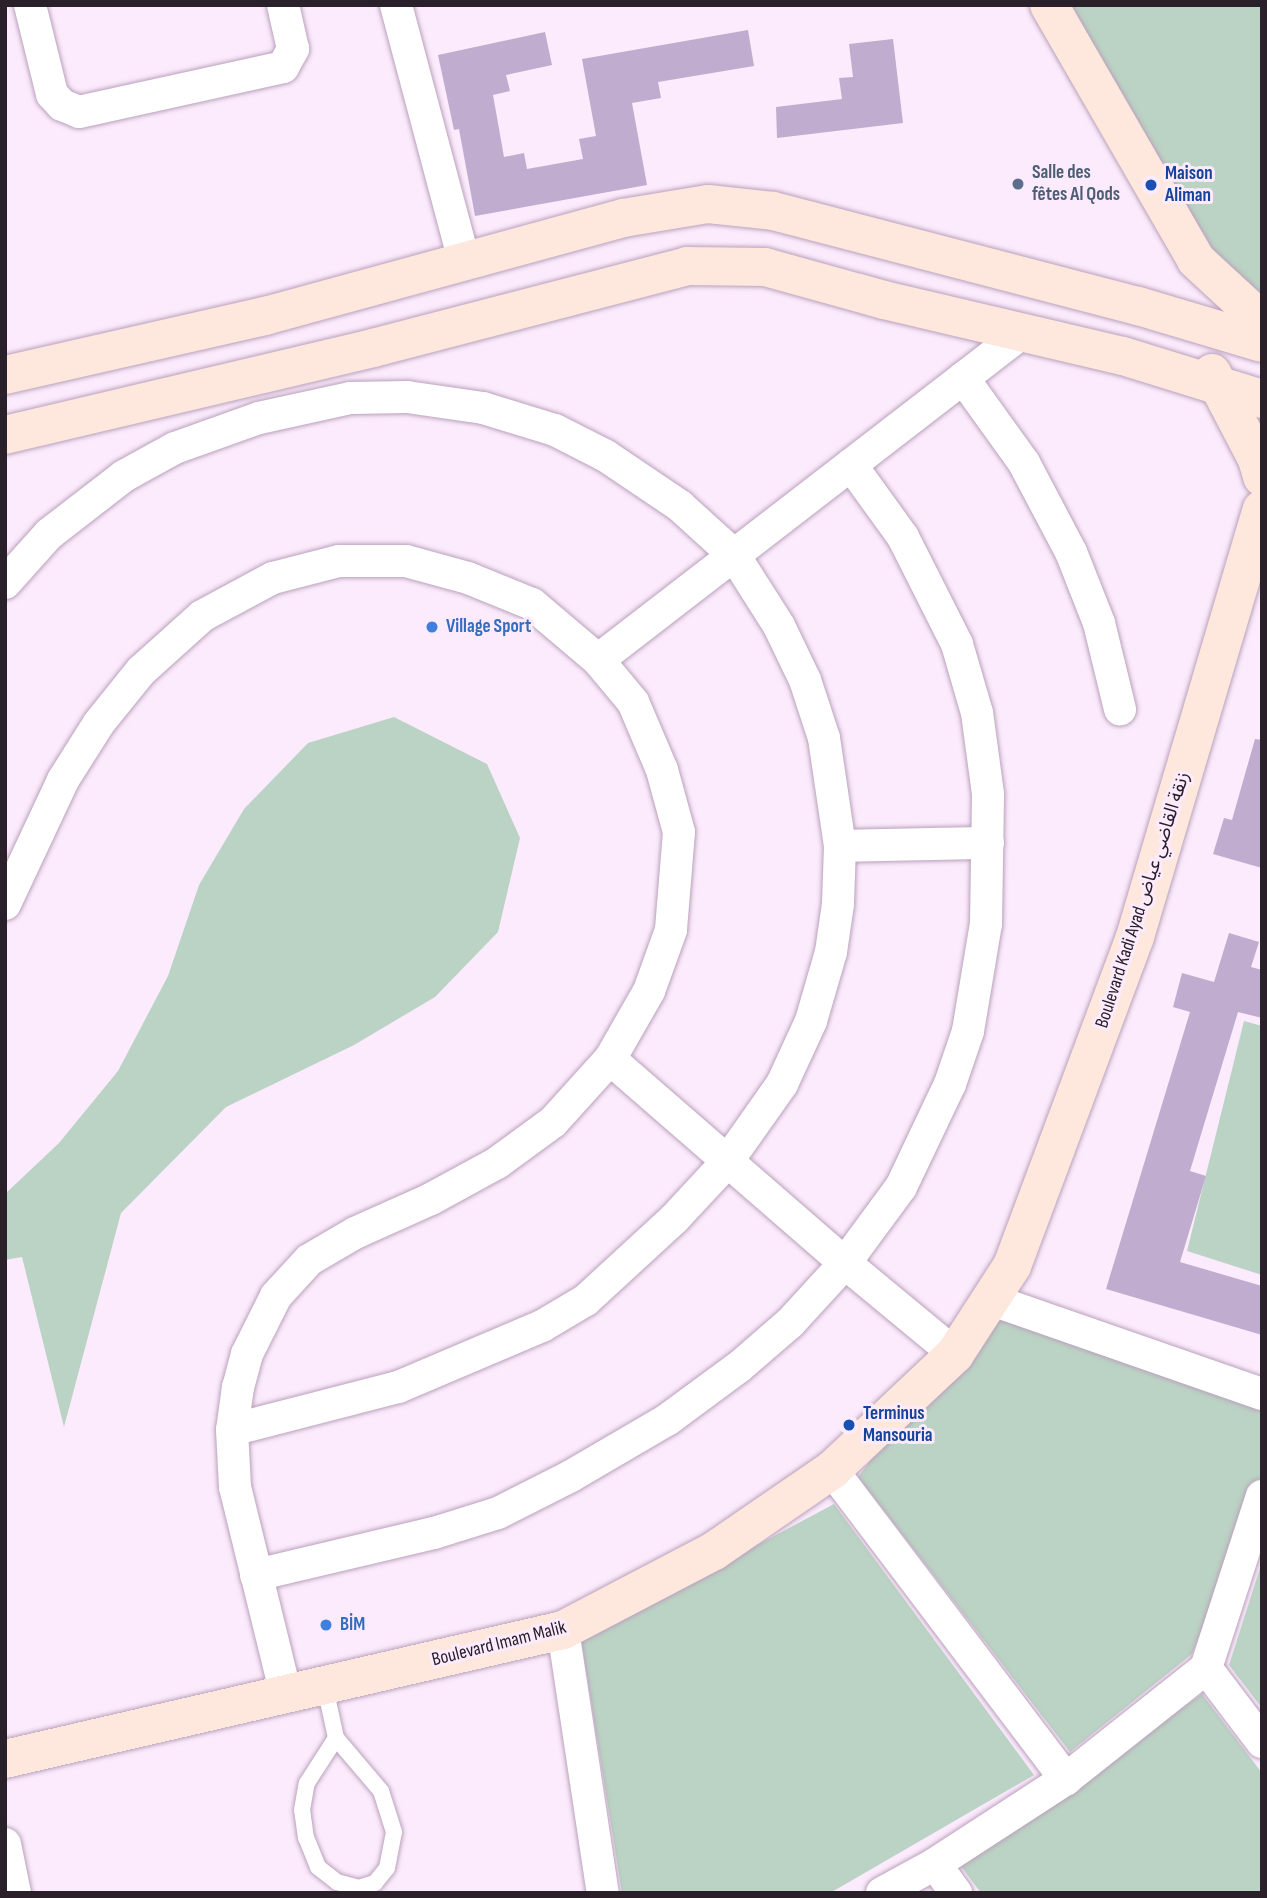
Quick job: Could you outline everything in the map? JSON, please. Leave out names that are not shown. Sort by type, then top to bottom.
[{"type":"street","points":[[30,5],[52,94],[62,106],[79,112],[283,67],[293,49],[284,5]]},
{"type":"street","points":[[1049,5],[1196,260],[1262,321]]},
{"type":"street","points":[[404,7],[464,261]]},
{"type":"street","points":[[5,375],[265,316],[623,218],[708,204],[773,211],[1262,342]]},
{"type":"street","points":[[1196,260],[1201,325],[1208,364],[1257,459],[1262,477]]},
{"type":"street","points":[[5,435],[373,348],[687,266],[765,267],[884,300],[1124,356],[1262,399]]},
{"type":"street","points":[[598,660],[1023,332]]},
{"type":"street","points":[[963,378],[1024,463],[1071,552],[1099,623],[1120,709]]},
{"type":"street","points":[[5,583],[50,534],[124,476],[175,448],[259,418],[351,398],[407,397],[484,408],[555,430],[606,456],[680,506],[734,555],[779,626],[805,680],[824,737],[840,846],[838,904],[831,952],[811,1021],[782,1084],[727,1162],[674,1219],[586,1300],[542,1326],[398,1387],[232,1430]]},
{"type":"street","points":[[256,1575],[498,1513],[571,1476],[667,1420],[739,1367],[790,1323],[845,1263],[901,1187],[950,1084],[968,1031],[986,924],[988,794],[977,713],[957,645],[902,537],[851,465]]},
{"type":"street","name":"Boulevard Kadi Ayad زنقة القاضي عياض","points":[[956,1354],[1012,1266],[1135,937],[1262,509]]},
{"type":"street","points":[[5,904],[63,780],[99,723],[141,671],[202,616],[273,578],[339,561],[406,561],[468,578],[532,604],[598,660],[633,702],[662,770],[679,832],[671,930],[649,991],[610,1059],[553,1122],[497,1163],[431,1199],[355,1233],[309,1260],[276,1296],[260,1324],[237,1387],[232,1430],[235,1487],[286,1694]]},
{"type":"street","points":[[840,846],[988,843]]},
{"type":"street","points":[[610,1059],[845,1263],[956,1354]]},
{"type":"street","points":[[992,1300],[1262,1394]]},
{"type":"street","name":"Boulevard Imam Malik","points":[[5,1759],[563,1630],[714,1552],[832,1470],[956,1354]]},
{"type":"street","points":[[832,1470],[1066,1779]]},
{"type":"street","points":[[882,1893],[935,1864],[1066,1779],[1206,1668],[1262,1496]]},
{"type":"street","points":[[563,1630],[603,1893]]},
{"type":"street","points":[[1206,1668],[1262,1742]]},
{"type":"street","points":[[5,1844],[15,1893]]},
{"type":"street","points":[[935,1864],[956,1893]]},
{"type":"lane","points":[[325,1687],[336,1738],[382,1791],[394,1832],[387,1868],[375,1883],[359,1888],[337,1882],[318,1867],[306,1838],[302,1810],[307,1783],[336,1738]]},
{"type":"green space","points":[[1072,5],[1262,5],[1262,305],[1218,283]]},
{"type":"green space","points":[[394,717],[487,764],[520,838],[498,932],[435,997],[354,1045],[226,1107],[121,1213],[64,1427],[22,1257],[5,1260],[5,1194],[59,1143],[118,1071],[168,976],[199,885],[244,809],[308,743]]},
{"type":"green space","points":[[1244,1021],[1262,1026],[1262,1275],[1187,1251]]},
{"type":"green space","points":[[986,1310],[1262,1410],[1262,1481],[1192,1654],[1070,1752],[858,1477]]},
{"type":"green space","points":[[834,1504],[1034,1775],[830,1893],[622,1893],[581,1639]]},
{"type":"green space","points":[[1262,1562],[1262,1708],[1229,1665]]},
{"type":"green space","points":[[1202,1694],[1262,1773],[1262,1893],[981,1893],[960,1865]]},
{"type":"building","points":[[748,30],[754,66],[658,82],[661,98],[632,103],[647,185],[475,216],[459,129],[454,130],[438,55],[545,32],[552,65],[506,75],[510,91],[493,95],[504,157],[524,153],[527,169],[583,159],[579,139],[596,136],[582,59]]},
{"type":"building","points":[[893,39],[903,123],[777,138],[776,107],[842,99],[839,78],[853,77],[849,44]]},
{"type":"building","points":[[1255,739],[1262,740],[1262,868],[1213,854],[1224,818],[1232,820]]},
{"type":"building","points":[[1229,933],[1259,942],[1251,967],[1262,970],[1262,1018],[1238,1012],[1190,1171],[1206,1176],[1180,1262],[1262,1286],[1262,1335],[1106,1289],[1190,1012],[1173,1007],[1182,973],[1214,982]]},
{"type":"place","name":"Salle des fêtes Al Qods","points":[[1018,184]]},
{"type":"place","name":"Maison Aliman","points":[[1151,185]]},
{"type":"place","name":"Village Sport","points":[[432,627]]},
{"type":"place","name":"Terminus Mansouria","points":[[849,1425]]},
{"type":"place","name":"BİM","points":[[326,1625]]}]
